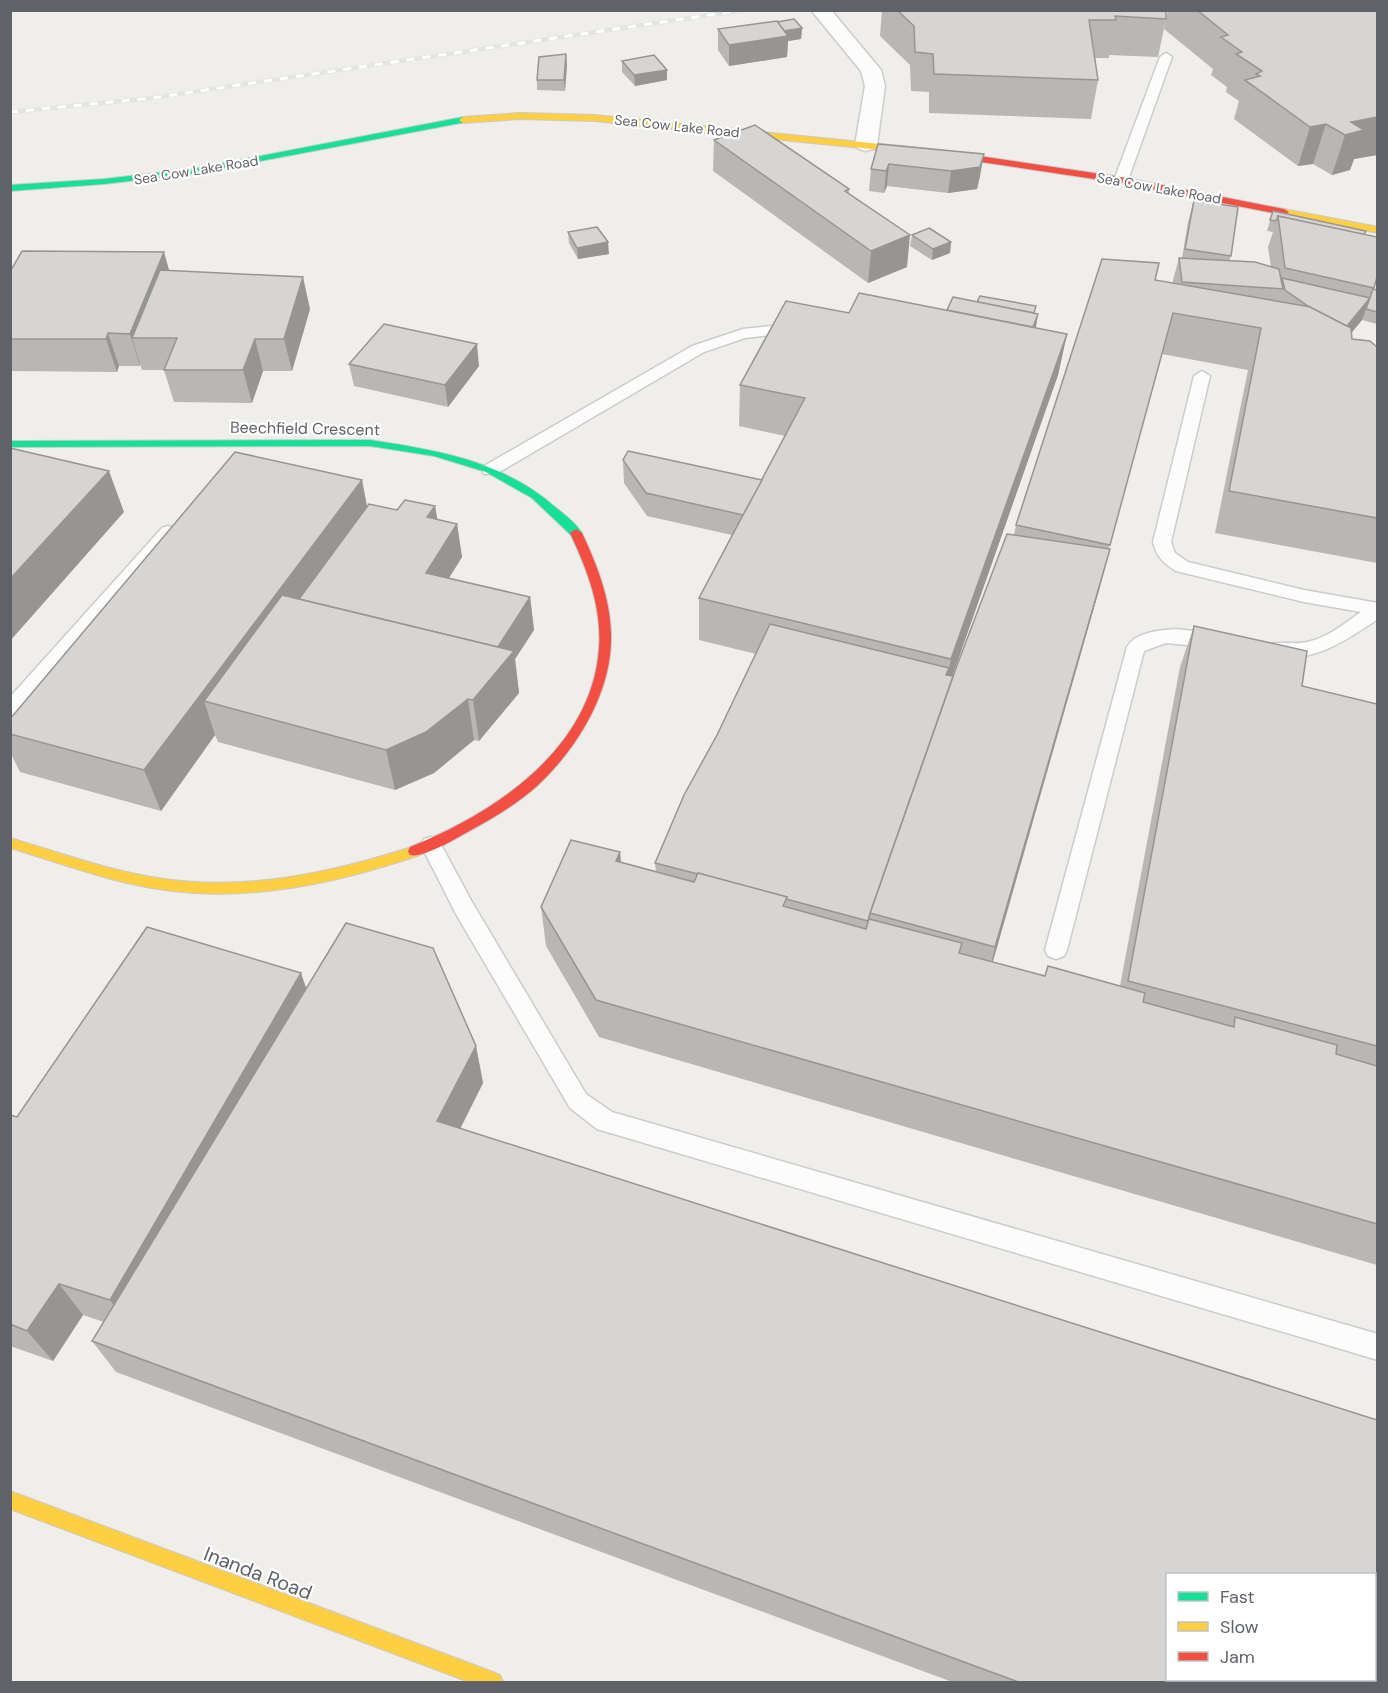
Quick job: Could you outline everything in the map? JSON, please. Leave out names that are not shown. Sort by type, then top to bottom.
[{"type":"street","points":[[820,10],[871,70],[875,86],[866,145]]},
{"type":"street","name":"Sea Cow Lake Road","points":[[10,189],[71,187],[182,174],[436,124],[494,117],[548,116],[595,118],[866,145],[1122,180],[1377,230]]},
{"type":"street","name":"Beechfield Crescent","points":[[10,444],[370,443],[435,453],[490,470],[536,496],[573,528],[593,568],[602,609],[605,646],[598,686],[578,724],[542,773],[498,809],[431,845],[371,867],[303,883],[212,890],[130,878],[10,843]]},
{"type":"street","name":"Inanda Road","points":[[10,1500],[493,1683]]},
{"type":"lane","points":[[1122,180],[1166,57]]},
{"type":"lane","points":[[490,470],[698,349],[743,334],[813,326]]},
{"type":"lane","points":[[1202,376],[1162,542],[1162,549],[1169,560],[1182,567],[1377,610]]},
{"type":"lane","points":[[10,710],[168,532]]},
{"type":"lane","points":[[1262,647],[1297,652],[1315,648],[1377,610]]},
{"type":"lane","points":[[1056,950],[1136,647],[1146,640],[1169,634],[1239,644]]},
{"type":"lane","points":[[431,845],[464,908],[579,1101],[605,1121],[1377,1347]]},
{"type":"building","points":[[897,10],[1166,10],[1166,19],[1115,16],[1116,20],[1089,20],[1098,80],[934,74],[933,54],[915,52],[914,26]]},
{"type":"building","points":[[1197,10],[1377,10],[1377,117],[1351,122],[1364,130],[1345,135],[1326,124],[1310,127],[1245,80],[1260,76],[1256,74],[1262,71],[1236,54],[1242,52],[1221,37],[1228,35]]},
{"type":"building","points":[[794,19],[802,28],[784,31],[777,22]]},
{"type":"building","points":[[777,21],[788,36],[729,45],[718,29]]},
{"type":"building","points":[[566,54],[564,80],[537,80],[539,57]]},
{"type":"building","points":[[654,55],[667,70],[634,75],[622,61]]},
{"type":"building","points":[[755,125],[849,189],[845,191],[910,235],[871,251],[714,140]]},
{"type":"building","points":[[878,144],[984,154],[980,167],[951,171],[889,164],[886,171],[871,169]]},
{"type":"building","points":[[1194,200],[1238,207],[1231,256],[1185,249]]},
{"type":"building","points":[[1273,211],[1366,231],[1364,235],[1278,216],[1276,221],[1270,220]]},
{"type":"building","points":[[1278,216],[1377,237],[1377,277],[1374,288],[1285,268]]},
{"type":"building","points":[[597,227],[608,242],[577,248],[568,232]]},
{"type":"building","points":[[929,228],[951,242],[933,249],[912,235]]},
{"type":"building","points":[[22,251],[164,252],[130,334],[108,333],[106,339],[10,339],[10,272]]},
{"type":"building","points":[[1179,258],[1255,262],[1279,269],[1283,289],[1182,282]]},
{"type":"building","points":[[1102,259],[1159,263],[1155,280],[1311,307],[1351,328],[1352,339],[1370,341],[1377,347],[1377,518],[1229,491],[1261,328],[1173,313],[1110,545],[1016,525]]},
{"type":"building","points":[[160,270],[303,277],[284,339],[255,339],[243,370],[164,370],[177,338],[132,338]]},
{"type":"building","points":[[1282,278],[1370,298],[1347,326],[1308,306],[1285,290]]},
{"type":"building","points":[[1373,289],[1377,290],[1377,312],[1366,309]]},
{"type":"building","points":[[859,293],[1067,334],[951,659],[699,598],[805,398],[740,385],[786,301],[849,313]]},
{"type":"building","points":[[980,296],[1036,306],[1034,313],[977,302]]},
{"type":"building","points":[[953,297],[1038,314],[1033,327],[947,310]]},
{"type":"building","points":[[384,324],[477,344],[445,385],[349,364]]},
{"type":"building","points":[[10,448],[109,471],[10,579]]},
{"type":"building","points":[[628,451],[762,480],[743,515],[646,493],[623,460]]},
{"type":"building","points":[[235,452],[362,480],[144,770],[10,734],[10,719]]},
{"type":"building","points":[[405,500],[435,506],[427,517],[457,524],[426,573],[530,597],[498,647],[299,599],[369,504],[397,510]]},
{"type":"building","points":[[1007,534],[1110,549],[995,947],[870,913],[956,668]]},
{"type":"building","points":[[282,595],[514,651],[473,700],[468,699],[426,732],[386,750],[204,701]]},
{"type":"building","points":[[770,624],[949,668],[946,675],[953,676],[868,921],[786,899],[787,897],[655,863],[684,795],[717,735]]},
{"type":"building","points":[[1194,626],[1307,651],[1302,686],[1377,704],[1377,1046],[1128,981]]},
{"type":"building","points":[[571,840],[620,852],[616,861],[694,882],[698,873],[787,897],[783,906],[866,929],[869,919],[962,943],[959,953],[1045,976],[1048,966],[1145,993],[1143,1002],[1234,1027],[1235,1017],[1337,1045],[1336,1054],[1377,1066],[1377,1224],[596,1000],[541,907]]},
{"type":"building","points":[[346,923],[433,948],[476,1046],[437,1121],[1377,1420],[1377,1683],[1021,1683],[92,1341]]},
{"type":"building","points":[[147,927],[301,973],[110,1300],[59,1284],[27,1331],[10,1324],[10,1115],[17,1117]]},
{"type":"railway","points":[[10,112],[152,98],[743,10]]},
{"type":"traffic: fast","points":[[10,188],[104,182],[198,170],[463,120]]},
{"type":"traffic: fast","points":[[10,444],[370,443],[435,453],[490,470],[536,496],[576,533]]},
{"type":"traffic: slow","points":[[463,120],[520,116],[595,118],[931,152]]},
{"type":"traffic: slow","points":[[1284,212],[1378,230]]},
{"type":"traffic: slow","points":[[10,843],[128,878],[164,885],[201,888],[273,886],[310,880],[380,863],[415,851]]},
{"type":"traffic: slow","points":[[10,1500],[493,1682]]},
{"type":"traffic: jam","points":[[931,152],[1121,180],[1284,212]]},
{"type":"traffic: jam","points":[[415,851],[483,817],[532,783],[565,745],[584,714],[599,681],[603,664],[605,632],[598,588],[576,533]]}]
